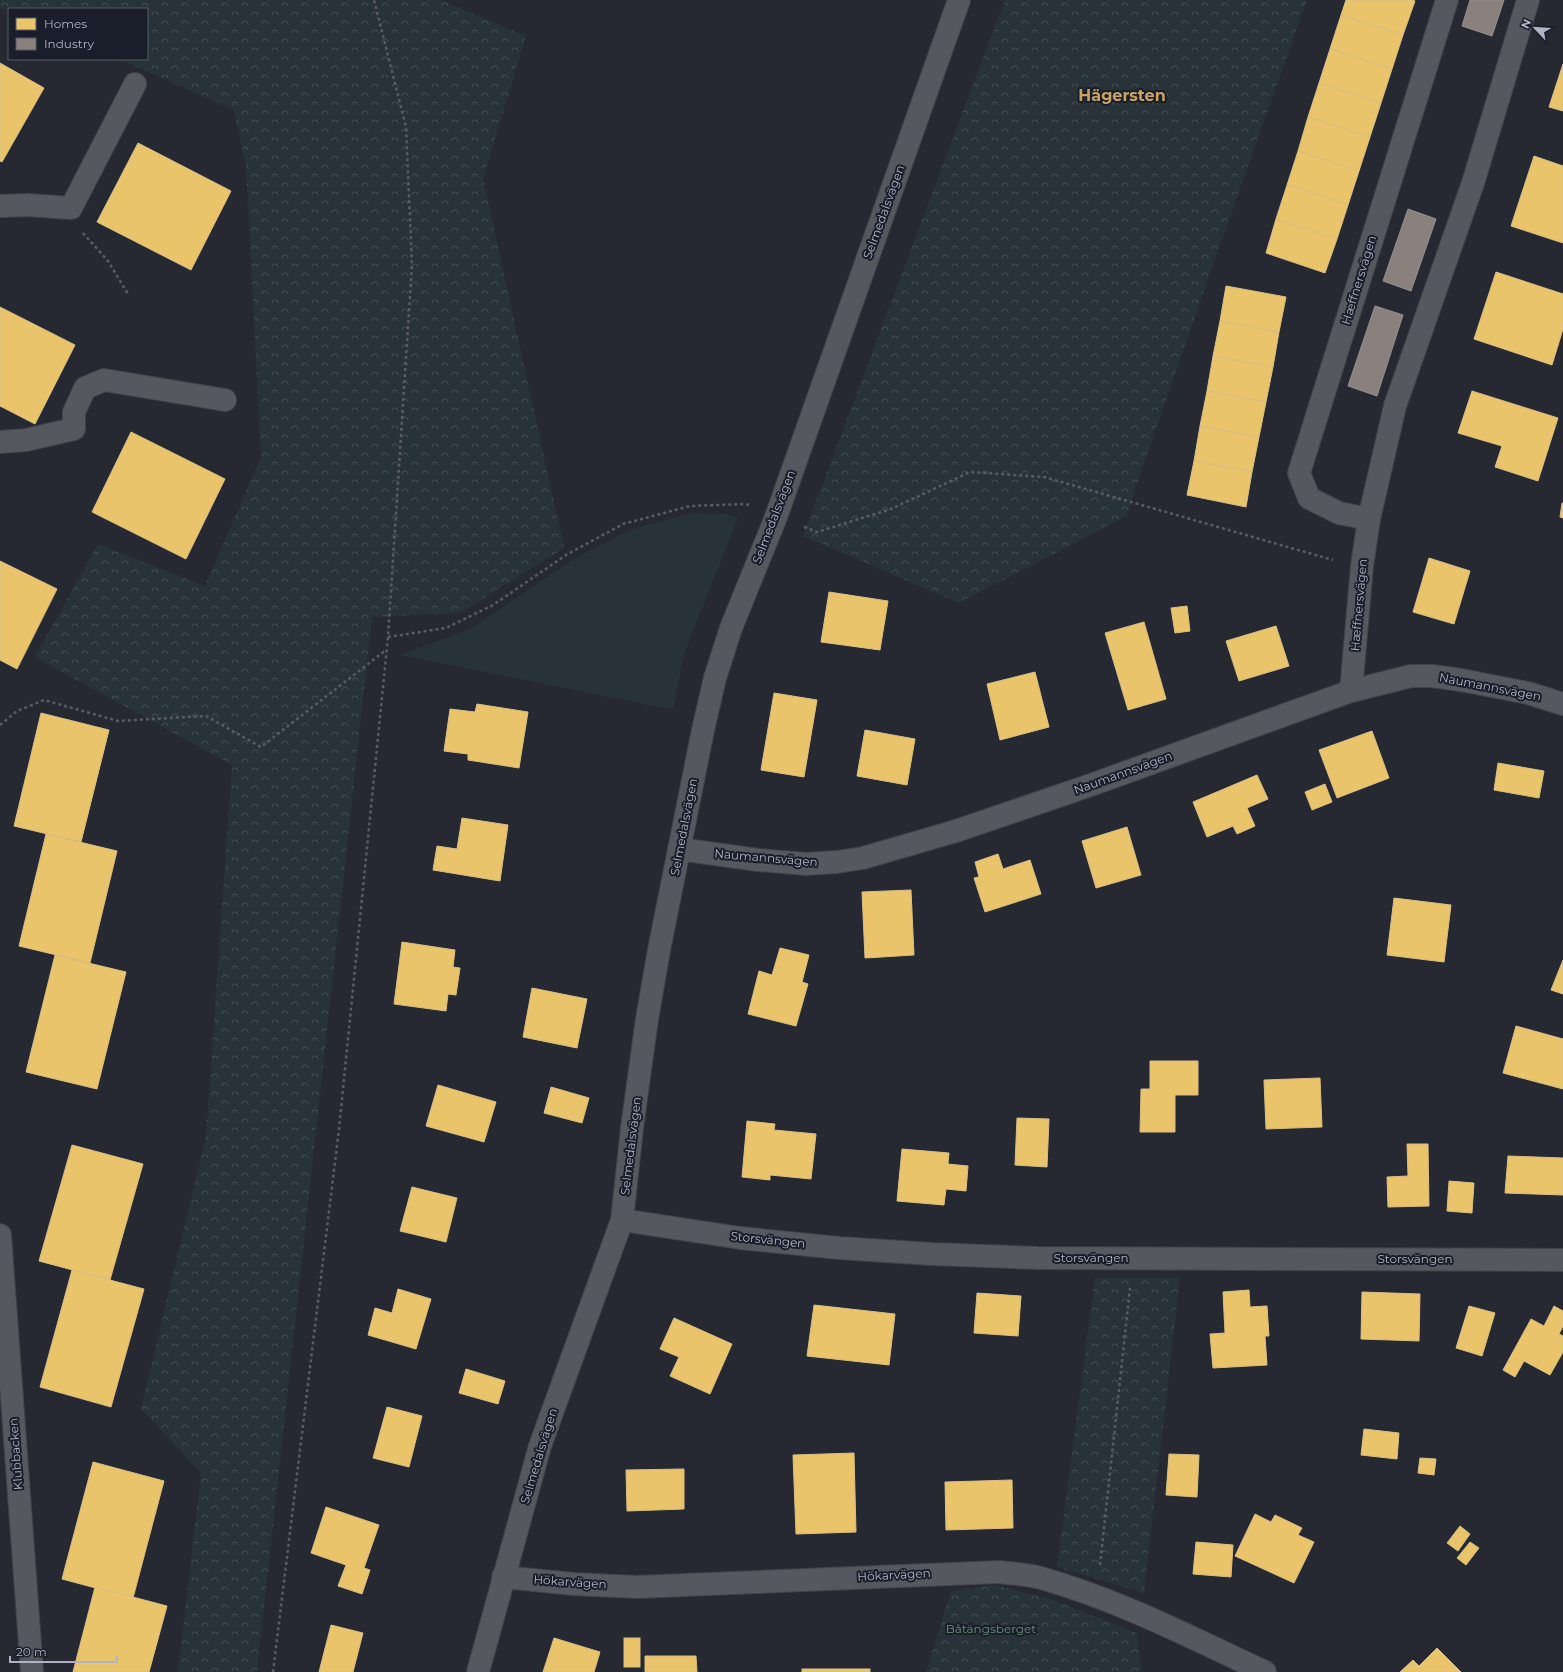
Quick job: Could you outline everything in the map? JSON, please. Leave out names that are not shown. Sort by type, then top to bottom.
[{"type":"street","name":"Selmedalsvägen","points":[[478,1672],[540,1446],[622,1220],[632,1128],[648,1019],[679,849],[715,678],[731,628],[776,517],[959,0]]},
{"type":"street","name":"Hæffnersvägen","points":[[1369,519],[1339,513],[1309,498],[1299,473],[1447,0]]},
{"type":"street","name":"Hæffnersvägen","points":[[1351,691],[1362,566],[1369,519],[1395,406],[1473,183],[1528,0]]},
{"type":"street","points":[[0,206],[27,205],[71,208],[135,84]]},
{"type":"street","points":[[0,442],[26,440],[74,429],[74,412],[85,388],[104,380],[225,400]]},
{"type":"street","name":"Naumannsvägen","points":[[679,849],[758,860],[806,864],[837,862],[864,858],[956,831],[1081,789],[1351,691],[1411,676],[1432,676],[1461,680],[1528,693],[1563,704]]},
{"type":"street","name":"Storsvängen","points":[[622,1220],[740,1238],[839,1248],[1038,1258],[1563,1260]]},
{"type":"street","name":"Klubbacken","points":[[0,1235],[7,1421],[32,1672]]},
{"type":"street","name":"Hökarvägen","points":[[503,1577],[574,1584],[637,1587],[999,1572],[1040,1578],[1097,1597],[1136,1612],[1265,1672]]},
{"type":"path","points":[[273,1672],[339,1129],[387,650],[412,265],[406,127],[374,0]]},
{"type":"path","points":[[71,208],[79,228],[108,261],[128,294]]},
{"type":"path","points":[[388,637],[446,628],[493,605],[566,555],[623,524],[690,506],[745,504],[817,532],[891,509],[970,472],[1044,477],[1341,562],[1362,566]]},
{"type":"path","points":[[0,725],[17,711],[44,700],[118,720],[206,716],[261,747],[387,650]]},
{"type":"path","points":[[1097,1597],[1133,1258]]},
{"type":"green space","points":[[0,0],[441,0],[526,36],[483,179],[564,548],[460,613],[372,617],[257,1672],[178,1672],[201,1473],[141,1409],[206,1136],[232,765],[35,657],[98,544],[205,586],[261,457],[246,166],[234,110],[121,60],[148,60],[148,8],[8,8],[8,11],[0,7]]},
{"type":"green space","points":[[1005,0],[1307,0],[1206,284],[1127,516],[959,603],[803,536]]},
{"type":"green space","points":[[692,513],[726,514],[738,518],[684,654],[673,710],[400,655],[470,629],[572,560],[629,530]]},
{"type":"green space","points":[[1095,1278],[1180,1278],[1144,1593],[1057,1567]]},
{"type":"green space","name":"Båtängsberget","points":[[994,1585],[1051,1599],[1137,1633],[1143,1672],[926,1672],[951,1591]]},
{"type":"building: Homes","points":[[1346,0],[1415,1],[1403,35],[1341,15]]},
{"type":"building: Homes","points":[[1341,15],[1403,35],[1392,69],[1330,49]]},
{"type":"building: Homes","points":[[1330,49],[1392,69],[1381,103],[1319,83]]},
{"type":"building: Homes","points":[[0,63],[44,88],[2,162],[0,161]]},
{"type":"building: Homes","points":[[1563,64],[1563,111],[1549,107]]},
{"type":"building: Homes","points":[[1319,83],[1381,103],[1370,137],[1308,117]]},
{"type":"building: Homes","points":[[1308,117],[1370,137],[1359,171],[1298,151]]},
{"type":"building: Homes","points":[[138,143],[231,191],[191,270],[97,222]]},
{"type":"building: Homes","points":[[1298,151],[1359,171],[1348,205],[1287,185]]},
{"type":"building: Homes","points":[[1534,156],[1563,166],[1563,243],[1511,226]]},
{"type":"building: Homes","points":[[1287,185],[1348,205],[1337,239],[1276,219]]},
{"type":"building: Homes","points":[[1276,219],[1337,239],[1325,273],[1266,253]]},
{"type":"building: Homes","points":[[1496,272],[1563,294],[1563,329],[1552,365],[1474,339]]},
{"type":"building: Homes","points":[[1226,286],[1286,297],[1279,332],[1220,321]]},
{"type":"building: Homes","points":[[0,307],[75,345],[35,424],[0,406]]},
{"type":"building: Homes","points":[[1220,321],[1279,332],[1273,367],[1213,356]]},
{"type":"building: Homes","points":[[1213,356],[1273,367],[1266,402],[1207,391]]},
{"type":"building: Homes","points":[[1207,391],[1266,402],[1259,437],[1200,426]]},
{"type":"building: Homes","points":[[1472,391],[1558,418],[1538,481],[1495,467],[1502,446],[1458,433]]},
{"type":"building: Homes","points":[[1200,426],[1259,437],[1252,472],[1194,461]]},
{"type":"building: Homes","points":[[131,432],[225,479],[186,559],[92,512]]},
{"type":"building: Homes","points":[[1194,461],[1252,472],[1246,507],[1187,495]]},
{"type":"building: Homes","points":[[1563,503],[1563,518],[1560,517]]},
{"type":"building: Homes","points":[[1429,558],[1470,571],[1454,624],[1413,612]]},
{"type":"building: Homes","points":[[0,561],[57,589],[17,669],[0,660]]},
{"type":"building: Homes","points":[[829,592],[888,601],[880,650],[821,642]]},
{"type":"building: Homes","points":[[1187,606],[1190,631],[1175,633],[1171,608]]},
{"type":"building: Homes","points":[[1144,622],[1166,699],[1128,710],[1105,633]]},
{"type":"building: Homes","points":[[1276,626],[1289,666],[1239,681],[1226,641]]},
{"type":"building: Homes","points":[[1035,672],[1049,727],[1000,740],[987,684]]},
{"type":"building: Homes","points":[[774,693],[817,700],[804,777],[761,770]]},
{"type":"building: Homes","points":[[477,704],[528,712],[519,768],[468,760],[468,754],[444,751],[450,709],[475,712]]},
{"type":"building: Homes","points":[[41,713],[109,730],[81,842],[14,826]]},
{"type":"building: Homes","points":[[865,730],[915,739],[907,785],[857,776]]},
{"type":"building: Homes","points":[[1372,731],[1389,778],[1337,798],[1319,750]]},
{"type":"building: Homes","points":[[1498,763],[1544,771],[1539,798],[1494,790]]},
{"type":"building: Homes","points":[[1257,775],[1268,799],[1247,808],[1255,826],[1237,834],[1233,826],[1207,837],[1193,802]]},
{"type":"building: Homes","points":[[1325,784],[1332,802],[1312,810],[1305,792]]},
{"type":"building: Homes","points":[[462,818],[508,825],[500,881],[433,870],[437,846],[457,849]]},
{"type":"building: Homes","points":[[1127,827],[1141,875],[1096,888],[1082,841]]},
{"type":"building: Homes","points":[[46,834],[117,851],[90,963],[19,946]]},
{"type":"building: Homes","points":[[998,854],[1003,869],[1030,860],[1041,894],[985,912],[974,878],[979,877],[975,862]]},
{"type":"building: Homes","points":[[911,890],[914,955],[865,958],[862,892]]},
{"type":"building: Homes","points":[[1394,898],[1451,905],[1444,962],[1387,955]]},
{"type":"building: Homes","points":[[402,942],[455,950],[453,967],[460,968],[456,995],[448,994],[446,1011],[394,1004]]},
{"type":"building: Homes","points":[[780,948],[809,955],[802,982],[808,984],[796,1026],[748,1014],[759,971],[772,975]]},
{"type":"building: Homes","points":[[55,955],[126,972],[97,1089],[26,1072]]},
{"type":"building: Homes","points":[[1563,960],[1563,994],[1551,990]]},
{"type":"building: Homes","points":[[532,988],[587,999],[577,1048],[523,1037]]},
{"type":"building: Homes","points":[[1516,1026],[1563,1039],[1563,1089],[1503,1073]]},
{"type":"building: Homes","points":[[1150,1061],[1198,1061],[1198,1095],[1175,1095],[1175,1132],[1140,1132],[1141,1089],[1150,1089]]},
{"type":"building: Homes","points":[[1320,1078],[1322,1127],[1266,1129],[1264,1080]]},
{"type":"building: Homes","points":[[438,1085],[496,1102],[484,1142],[426,1126]]},
{"type":"building: Homes","points":[[551,1087],[589,1098],[582,1123],[544,1113]]},
{"type":"building: Homes","points":[[1017,1118],[1049,1119],[1047,1167],[1015,1165]]},
{"type":"building: Homes","points":[[747,1121],[775,1124],[774,1130],[816,1134],[811,1179],[770,1175],[770,1180],[742,1177]]},
{"type":"building: Homes","points":[[1407,1144],[1428,1144],[1429,1206],[1388,1207],[1387,1177],[1408,1176]]},
{"type":"building: Homes","points":[[72,1145],[143,1164],[110,1280],[39,1261]]},
{"type":"building: Homes","points":[[902,1149],[949,1153],[948,1164],[968,1166],[966,1191],[946,1189],[944,1205],[897,1201]]},
{"type":"building: Homes","points":[[1508,1156],[1563,1158],[1563,1195],[1505,1193]]},
{"type":"building: Homes","points":[[1449,1181],[1474,1183],[1472,1213],[1447,1211]]},
{"type":"building: Homes","points":[[412,1187],[457,1198],[446,1242],[400,1231]]},
{"type":"building: Homes","points":[[72,1270],[144,1289],[111,1407],[40,1387]]},
{"type":"building: Homes","points":[[398,1289],[431,1299],[416,1349],[368,1335],[375,1308],[392,1313]]},
{"type":"building: Homes","points":[[1249,1290],[1250,1307],[1267,1306],[1269,1336],[1265,1336],[1267,1365],[1213,1368],[1210,1334],[1225,1333],[1223,1292]]},
{"type":"building: Homes","points":[[1362,1292],[1420,1294],[1419,1341],[1361,1339]]},
{"type":"building: Homes","points":[[977,1293],[1021,1296],[1018,1336],[974,1333]]},
{"type":"building: Homes","points":[[814,1305],[895,1314],[889,1365],[807,1356]]},
{"type":"building: Homes","points":[[1469,1306],[1495,1313],[1482,1356],[1456,1348]]},
{"type":"building: Homes","points":[[1554,1306],[1563,1311],[1563,1326],[1559,1334],[1563,1336],[1563,1352],[1550,1375],[1524,1361],[1515,1377],[1503,1370],[1531,1319],[1544,1326]]},
{"type":"building: Homes","points":[[674,1318],[732,1344],[710,1394],[670,1376],[679,1357],[660,1349]]},
{"type":"building: Homes","points":[[466,1369],[505,1381],[498,1404],[459,1393]]},
{"type":"building: Homes","points":[[387,1407],[422,1416],[409,1467],[373,1458]]},
{"type":"building: Homes","points":[[1364,1429],[1399,1433],[1397,1459],[1361,1455]]},
{"type":"building: Homes","points":[[854,1453],[856,1532],[796,1534],[793,1455]]},
{"type":"building: Homes","points":[[1169,1454],[1199,1455],[1197,1497],[1166,1495]]},
{"type":"building: Homes","points":[[1420,1458],[1436,1459],[1434,1475],[1418,1473]]},
{"type":"building: Homes","points":[[93,1462],[164,1481],[133,1598],[62,1579]]},
{"type":"building: Homes","points":[[684,1469],[684,1509],[627,1511],[626,1470]]},
{"type":"building: Homes","points":[[1012,1480],[1013,1528],[946,1530],[945,1482]]},
{"type":"building: Homes","points":[[326,1507],[379,1525],[364,1568],[370,1570],[362,1594],[338,1586],[346,1565],[311,1553]]},
{"type":"building: Homes","points":[[1255,1514],[1271,1522],[1275,1515],[1302,1528],[1298,1535],[1314,1542],[1294,1583],[1235,1556]]},
{"type":"building: Homes","points":[[1460,1526],[1470,1534],[1458,1551],[1447,1543]]},
{"type":"building: Homes","points":[[1196,1542],[1233,1545],[1231,1577],[1193,1574]]},
{"type":"building: Homes","points":[[1470,1542],[1479,1548],[1466,1565],[1457,1558]]},
{"type":"building: Homes","points":[[95,1587],[167,1606],[149,1672],[73,1672]]},
{"type":"building: Homes","points":[[331,1625],[363,1633],[353,1672],[319,1672]]},
{"type":"building: Homes","points":[[554,1638],[600,1652],[594,1672],[543,1672]]},
{"type":"building: Homes","points":[[624,1638],[640,1638],[640,1667],[624,1667]]},
{"type":"building: Homes","points":[[1437,1648],[1461,1672],[1400,1672],[1413,1660],[1419,1666]]},
{"type":"building: Homes","points":[[645,1656],[696,1656],[697,1672],[645,1672]]},
{"type":"building: Homes","points":[[802,1669],[870,1669],[870,1672],[802,1672]]},
{"type":"building: Industry","points":[[1470,0],[1504,0],[1492,36],[1462,26]]},
{"type":"building: Industry","points":[[1408,209],[1436,219],[1411,291],[1383,281]]},
{"type":"building: Industry","points":[[1375,306],[1403,315],[1377,396],[1348,386]]},
{"type":"district","name":"Hägersten","points":[[1122,95]]}]
